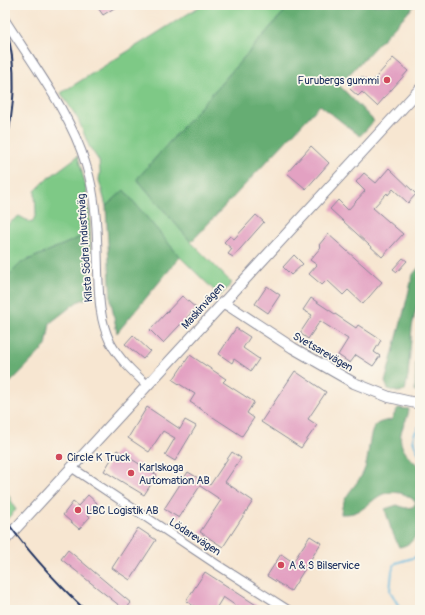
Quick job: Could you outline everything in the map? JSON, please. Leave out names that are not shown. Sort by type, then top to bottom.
[{"type":"street","name":"Kilsta Södra Industriväg","points":[[5,20],[68,120],[82,151],[91,180],[95,207],[99,298],[104,330],[116,352],[131,370],[147,385]]},
{"type":"street","name":"Maskinvägen","points":[[5,540],[420,89]]},
{"type":"street","name":"Svetsarevägen","points":[[223,302],[293,348],[354,383],[389,396],[420,404]]},
{"type":"street","name":"Lödarevägen","points":[[72,468],[288,610]]},
{"type":"green space","points":[[202,5],[290,5],[137,179],[191,242],[232,283],[220,296],[180,257],[124,191],[106,206],[99,180],[99,161],[89,146],[78,119],[61,93]]},
{"type":"green space","points":[[290,5],[415,5],[339,85],[374,121],[360,136],[320,105],[191,242],[137,179]]},
{"type":"green space","points":[[78,156],[87,192],[83,202],[89,209],[90,233],[21,263],[5,279],[5,232],[8,224],[19,216],[32,223],[36,214],[35,191],[47,179]]},
{"type":"green space","points":[[124,190],[180,257],[117,333],[111,301],[106,206]]},
{"type":"green space","points":[[90,233],[92,296],[77,302],[50,323],[46,346],[5,388],[5,279],[21,263]]},
{"type":"green space","points":[[420,266],[420,303],[417,304],[412,327],[408,376],[405,391],[397,392],[388,389],[385,382],[413,274]]},
{"type":"green space","points":[[420,356],[420,392],[415,391],[416,363]]},
{"type":"green space","points":[[398,408],[409,409],[408,416],[401,433],[401,444],[406,453],[420,467],[421,493],[420,521],[416,535],[409,543],[399,547],[391,529],[385,509],[397,505],[405,508],[413,507],[416,502],[408,496],[400,493],[385,493],[359,510],[352,513],[341,514],[346,497],[360,478],[365,468],[370,438],[375,425],[391,420]]},
{"type":"green space","points":[[5,488],[16,510],[5,521]]},
{"type":"building","points":[[96,5],[119,5],[103,15]]},
{"type":"building","name":"Furubergs gummi","points":[[393,58],[408,71],[377,106],[362,92],[358,96],[350,89],[362,76],[370,84]]},
{"type":"building","points":[[311,146],[329,163],[306,189],[287,173]]},
{"type":"building","points":[[389,168],[416,194],[408,203],[393,189],[388,195],[387,193],[373,208],[403,234],[382,257],[330,209],[338,200],[348,210],[365,191],[356,182],[364,173],[376,183]]},
{"type":"building","points":[[256,215],[264,222],[233,257],[228,254],[232,249],[224,242],[230,236],[234,239]]},
{"type":"building","points":[[328,234],[382,282],[363,304],[348,290],[343,295],[327,280],[322,285],[309,274],[317,265],[310,260],[321,247],[319,245]]},
{"type":"building","points":[[294,255],[303,264],[291,275],[283,267]]},
{"type":"building","points":[[403,258],[407,261],[397,272],[393,269]]},
{"type":"building","points":[[267,286],[280,295],[268,313],[255,304]]},
{"type":"building","points":[[182,296],[196,308],[163,343],[150,330]]},
{"type":"building","points":[[311,298],[356,328],[358,325],[381,340],[374,352],[380,356],[373,366],[356,355],[350,363],[338,355],[348,339],[320,321],[308,339],[300,333],[312,315],[303,310]]},
{"type":"building","points":[[236,328],[250,337],[243,348],[259,359],[251,371],[234,359],[232,363],[219,354]]},
{"type":"building","points":[[133,335],[150,351],[143,359],[125,344]]},
{"type":"building","points":[[190,355],[226,379],[223,382],[254,402],[247,413],[254,418],[242,436],[190,402],[195,394],[173,380]]},
{"type":"building","points":[[295,371],[326,392],[308,419],[317,425],[301,448],[261,422]]},
{"type":"building","points":[[147,407],[180,429],[185,420],[196,426],[175,461],[165,455],[175,438],[163,431],[149,452],[128,438]]},
{"type":"building","name":"Karlskoga Automation AB","points":[[117,450],[157,475],[144,495],[104,471]]},
{"type":"building","points":[[232,452],[241,458],[225,482],[253,501],[223,547],[200,532],[221,500],[200,486],[179,518],[164,509],[188,472],[210,485]]},
{"type":"building","name":"LBC Logistik AB","points":[[88,495],[97,503],[87,514],[90,517],[79,529],[63,515],[73,502],[78,506]]},
{"type":"building","points":[[138,528],[156,540],[130,580],[112,568]]},
{"type":"building","points":[[310,536],[321,543],[291,591],[267,576],[281,554],[293,562]]},
{"type":"building","points":[[68,550],[131,603],[125,610],[61,559]]},
{"type":"building","points":[[205,572],[264,610],[242,610],[223,597],[215,610],[200,610],[186,601]]},
{"type":"waterway","points":[[420,425],[413,437],[415,447],[420,455]]},
{"type":"waterway","points":[[401,610],[390,591],[392,571],[396,563],[416,557],[420,550]]},
{"type":"railway","points":[[5,23],[14,73],[13,104],[5,154]]},
{"type":"railway","points":[[5,519],[43,566],[85,610]]},
{"type":"place","name":"Furubergs gummi","points":[[387,80]]},
{"type":"place","name":"Circle K Truck","points":[[59,457]]},
{"type":"place","name":"Karlskoga Automation AB","points":[[131,473]]},
{"type":"place","name":"LBC Logistik AB","points":[[78,510]]},
{"type":"place","name":"A & S Bilservice","points":[[281,565]]}]
